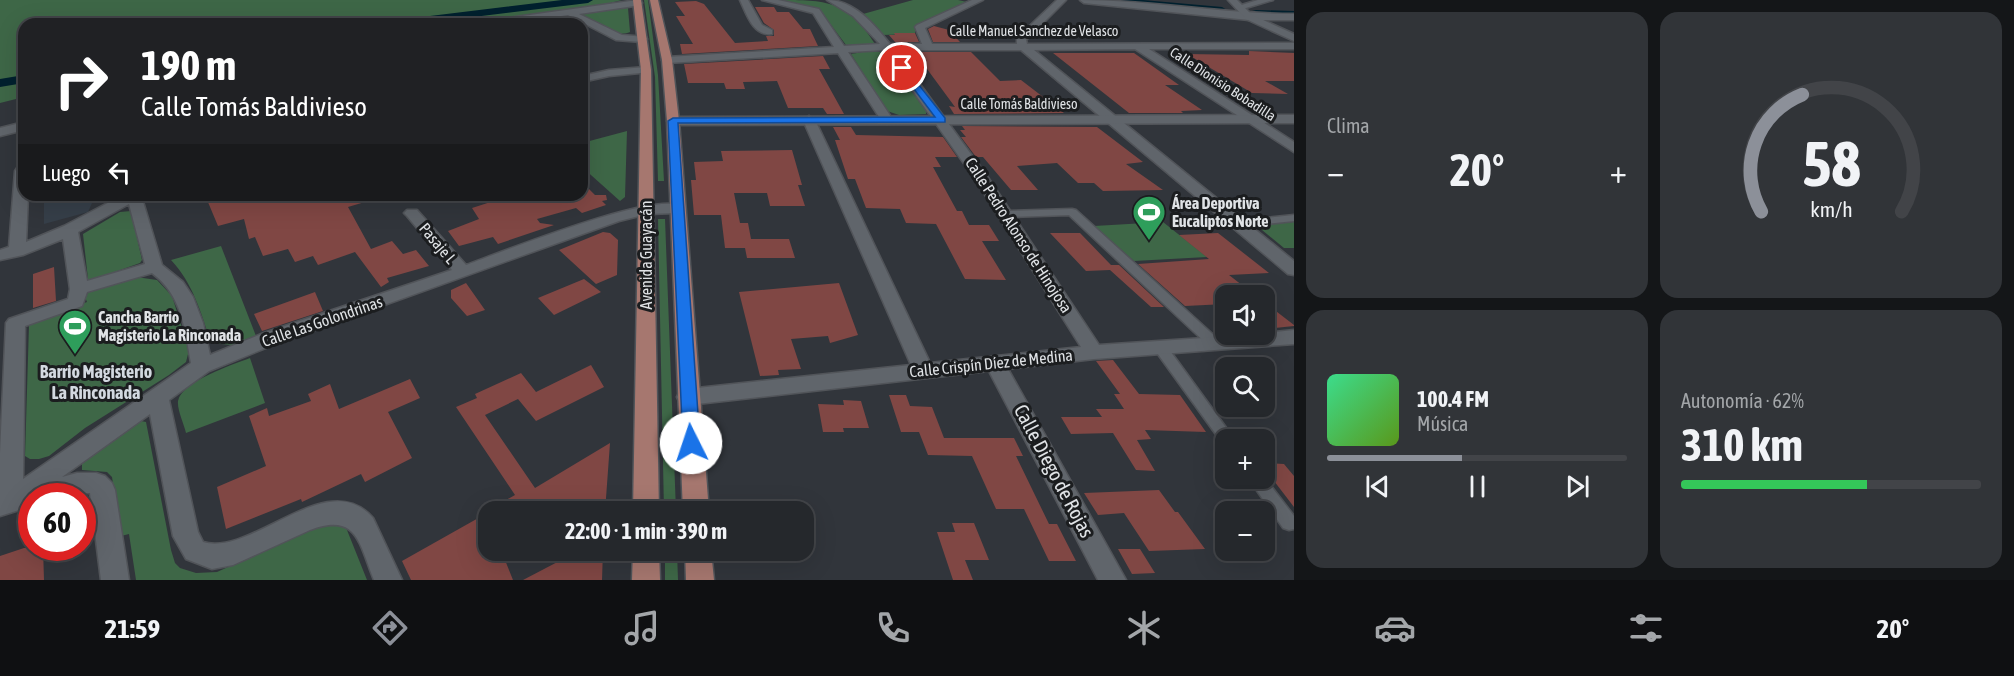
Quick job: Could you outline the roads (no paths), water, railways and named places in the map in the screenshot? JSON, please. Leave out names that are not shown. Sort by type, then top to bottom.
[{"type":"main road","name":"Avenida Guayacán","points":[[654,0],[667,60],[673,121],[676,208],[695,501]]},
{"type":"main road","name":"Avenida Guayacán","points":[[637,2],[646,70],[646,501]]},
{"type":"main road","points":[[646,561],[646,580]]},
{"type":"main road","points":[[699,561],[700,580]]},
{"type":"street","points":[[744,0],[758,27],[769,32]]},
{"type":"street","points":[[766,0],[816,11],[887,120]]},
{"type":"street","name":"Calle Pedro Alonso de Hinojosa","points":[[831,0],[859,16],[942,120],[1008,214],[1094,352]]},
{"type":"street","points":[[928,47],[920,27],[979,0]]},
{"type":"street","points":[[1062,0],[1021,40],[1023,46],[1294,270]]},
{"type":"street","points":[[1084,0],[1249,17],[1294,17]]},
{"type":"street","points":[[1160,0],[1294,9]]},
{"type":"street","points":[[1235,4],[1269,0]]},
{"type":"street","points":[[532,18],[637,2]]},
{"type":"street","points":[[1235,4],[1249,17],[1294,38]]},
{"type":"street","points":[[570,13],[580,18]]},
{"type":"street","points":[[588,22],[614,36],[642,39]]},
{"type":"street","name":"Calle Dionisio Bobadilla","points":[[1137,46],[1294,147]]},
{"type":"street","name":"Calle Manuel Sanchez de Velasco","points":[[667,60],[886,47],[1294,46]]},
{"type":"street","points":[[588,78],[609,73],[646,70]]},
{"type":"street","name":"Calle Tomás Baldivieso","points":[[673,121],[1294,118]]},
{"type":"street","points":[[809,120],[923,370]]},
{"type":"street","points":[[0,132],[18,128]]},
{"type":"street","points":[[17,251],[20,201]]},
{"type":"street","points":[[0,255],[70,231],[123,201]]},
{"type":"street","points":[[136,201],[154,267],[167,275],[186,297],[202,366]]},
{"type":"street","name":"Calle Las Golondrinas","points":[[5,503],[202,366],[271,338],[463,273],[613,218],[646,209],[676,208]]},
{"type":"street","name":"Pasaje L","points":[[412,213],[463,273]]},
{"type":"street","points":[[70,231],[79,289],[76,302],[16,322],[5,503],[77,483],[96,483],[104,490],[115,580]]},
{"type":"street","points":[[79,289],[154,267]]},
{"type":"street","name":"Calle Crispín Díez de Medina","points":[[688,397],[1094,352],[1294,337]]},
{"type":"street","name":"Calle Diego de Rojas","points":[[995,363],[1112,580]]},
{"type":"street","points":[[157,396],[184,526],[188,542],[195,550],[213,556],[241,551],[315,516],[343,513],[363,523],[388,580]]},
{"type":"lane","points":[[1008,214],[1072,212],[1214,343]]},
{"type":"lane","points":[[1239,224],[1294,219]]},
{"type":"lane","points":[[1160,347],[1220,429]]},
{"type":"lane","points":[[1264,489],[1289,523]]},
{"type":"waterway","points":[[439,18],[588,0]]},
{"type":"waterway","points":[[1107,0],[1222,10]]},
{"type":"waterway","points":[[1256,13],[1294,14]]},
{"type":"waterway","points":[[0,83],[18,80]]},
{"type":"place","name":"Área Deportiva Eucaliptos Norte","points":[[1149,241]]},
{"type":"place","name":"Cancha Barrio Magisterio La Rinconada","points":[[75,355]]},
{"type":"district","name":"Barrio Magisterio La Rinconada","points":[[96,382]]}]
